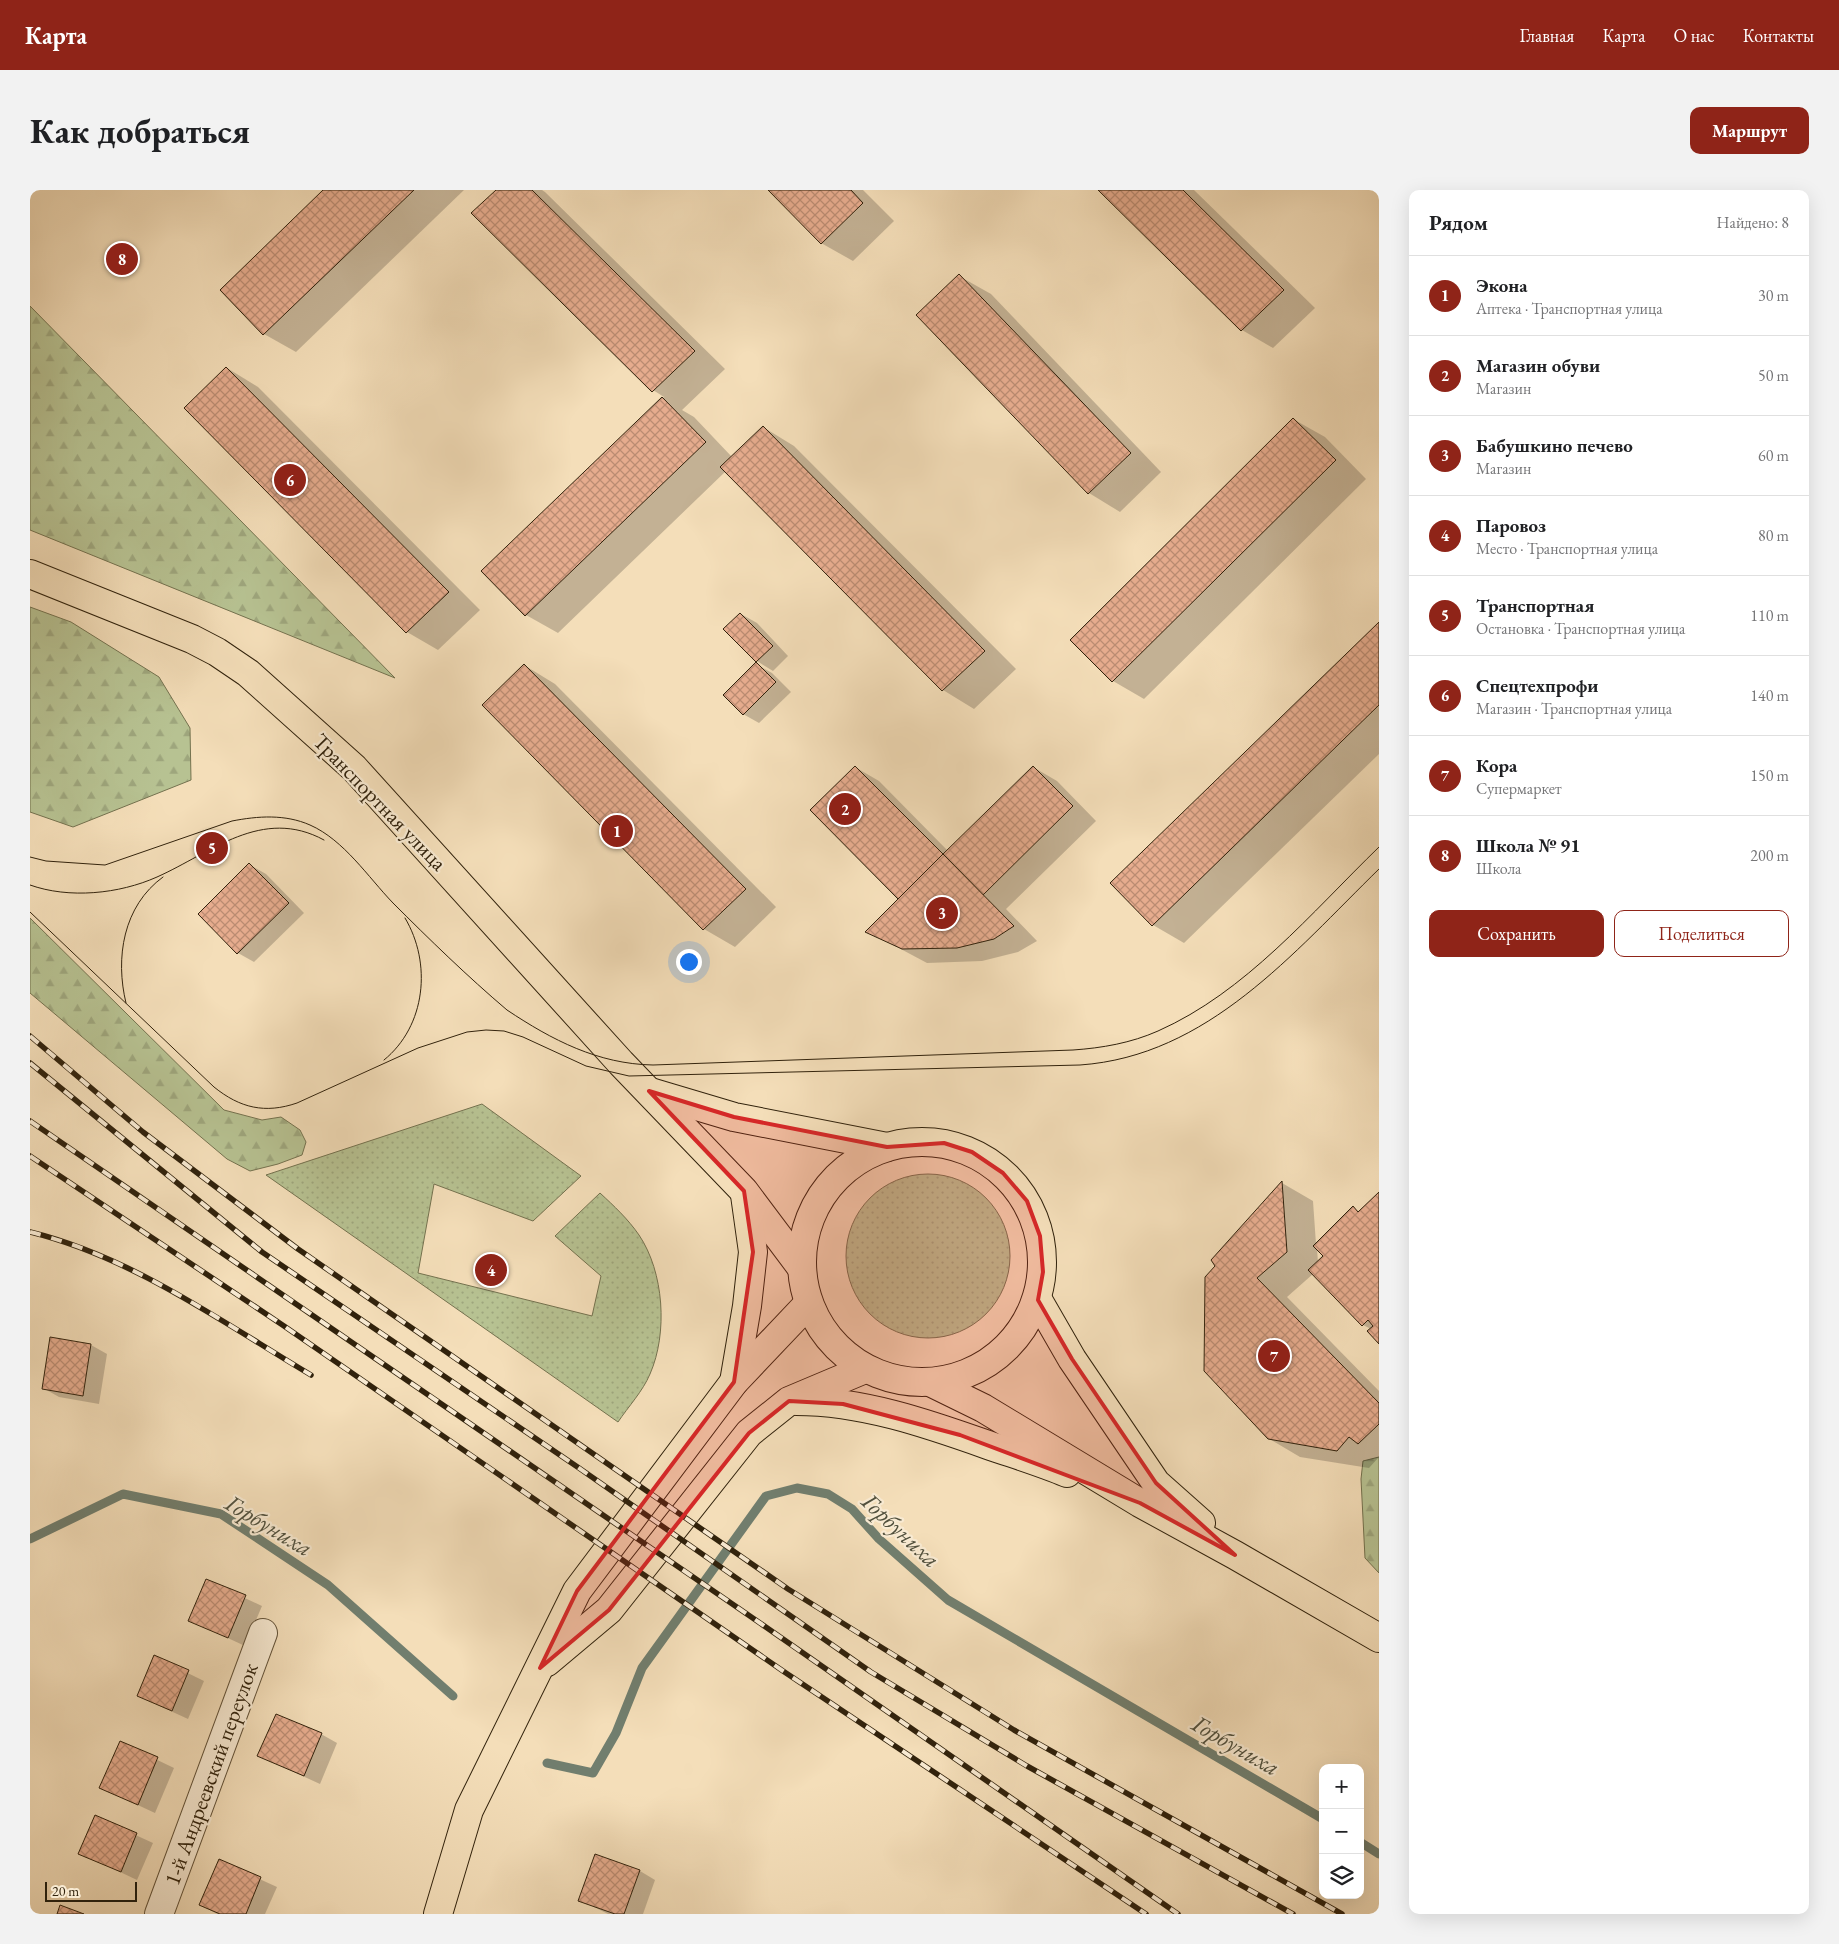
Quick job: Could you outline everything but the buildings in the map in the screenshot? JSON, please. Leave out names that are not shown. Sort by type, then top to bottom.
[{"type":"main road","name":"Транспортная улица","points":[[30,574],[192,639],[248,672],[354,768],[621,1063],[744,1191],[801,1267]]},
{"type":"main road","points":[[649,1091],[734,1117],[887,1146],[916,1142],[944,1144],[972,1152],[1003,1173],[1027,1201],[1040,1236],[1043,1272],[1038,1300],[1022,1331],[998,1357],[967,1375],[932,1383],[898,1380],[865,1369],[841,1352],[822,1330],[808,1304],[801,1267],[806,1227],[824,1192],[852,1164],[887,1146]]},
{"type":"main road","points":[[734,1382],[748,1306],[753,1252],[744,1191]]},
{"type":"main road","points":[[1038,1300],[1072,1360],[1156,1483],[1235,1554]]},
{"type":"main road","points":[[438,1914],[469,1810],[577,1591],[734,1382],[808,1304]]},
{"type":"main road","points":[[540,1668],[609,1610],[749,1433],[789,1402],[865,1369]]},
{"type":"main road","points":[[932,1383],[983,1408],[1140,1503],[1235,1554],[1379,1638]]},
{"type":"main road","points":[[789,1402],[843,1404],[898,1416],[1057,1468],[1140,1503]]},
{"type":"street","name":"1-й Андреевский переулок","points":[[159,1914],[263,1633]]},
{"type":"highlighted area","points":[[649,1091],[734,1117],[887,1147],[944,1143],[972,1152],[1003,1173],[1027,1201],[1040,1236],[1043,1272],[1038,1300],[1072,1359],[1156,1483],[1235,1555],[1140,1503],[960,1435],[843,1404],[789,1401],[749,1433],[609,1610],[540,1668],[577,1591],[734,1382],[753,1252],[744,1191]]},
{"type":"green space","points":[[30,306],[395,678],[30,530]]},
{"type":"green space","points":[[30,607],[71,622],[159,677],[190,728],[191,780],[73,827],[30,812]]},
{"type":"green space","points":[[30,918],[224,1110],[262,1120],[281,1117],[300,1130],[306,1142],[302,1155],[278,1164],[250,1171],[227,1159],[30,993]]},
{"type":"green space","points":[[482,1104],[581,1176],[533,1221],[434,1184],[418,1273],[592,1316],[601,1276],[555,1236],[600,1193],[616,1208],[639,1235],[654,1267],[661,1303],[661,1322],[656,1358],[647,1380],[618,1422],[266,1175]]},
{"type":"green space","points":[[920,1174],[936,1174],[959,1180],[974,1188],[986,1198],[996,1210],[1004,1225],[1010,1248],[1010,1264],[1004,1287],[996,1302],[986,1314],[974,1324],[959,1332],[936,1338],[920,1338],[897,1332],[882,1324],[860,1302],[850,1280],[846,1264],[846,1248],[852,1225],[860,1210],[882,1188],[904,1178]]},
{"type":"green space","points":[[1379,1457],[1379,1573],[1365,1558],[1361,1479],[1363,1461]]},
{"type":"waterway","name":"Горбуниха","points":[[547,1763],[593,1773],[616,1733],[642,1668],[766,1496],[797,1488],[828,1494],[852,1509],[879,1539],[948,1600],[1319,1817]]},
{"type":"waterway","name":"Горбуниха","points":[[30,1539],[123,1494],[221,1514],[328,1585],[453,1696]]},
{"type":"waterway","name":"Горбуниха","points":[[1364,1845],[1379,1854]]},
{"type":"tram line","points":[[30,857],[46,861],[105,865],[232,821],[271,817],[301,821],[322,832],[345,849],[407,917],[507,1010],[558,1040],[594,1055],[633,1064],[653,1065],[1073,1050],[1106,1046],[1137,1039],[1190,1015],[1249,973],[1302,924],[1379,847]]},
{"type":"tram line","points":[[30,885],[61,892],[77,893],[94,893],[127,887],[157,877],[217,846],[258,830],[279,828],[301,831],[324,840]]},
{"type":"tram line","points":[[30,912],[214,1087],[233,1100],[243,1104],[253,1107],[274,1108],[297,1103],[418,1048],[467,1032],[486,1030],[504,1031],[523,1037],[586,1066],[629,1076],[1080,1065],[1126,1057],[1169,1042],[1208,1021],[1245,995],[1280,966],[1379,869]]},
{"type":"tram line","points":[[126,1003],[122,968],[125,934],[139,903],[149,889],[163,877]]},
{"type":"tram line","points":[[384,1060],[398,1046],[409,1030],[416,1012],[420,993],[419,954],[414,936],[405,918]]},
{"type":"railway","points":[[30,1036],[143,1132],[298,1249],[788,1589],[1014,1730],[1342,1914]]},
{"type":"railway","points":[[30,1063],[262,1252],[579,1468],[871,1672],[1027,1766],[1293,1914]]},
{"type":"railway","points":[[30,1121],[760,1623],[1178,1914]]},
{"type":"railway","points":[[30,1156],[284,1326],[783,1671],[1146,1914]]},
{"type":"railway","points":[[30,1232],[68,1243],[140,1274],[210,1313],[311,1375]]},
{"type":"place","name":"Школа № 91","points":[[122,259]]},
{"type":"place","name":"Спецтехпрофи","points":[[290,480]]},
{"type":"place","name":"Магазин обуви","points":[[845,809]]},
{"type":"place","name":"Экона","points":[[617,831]]},
{"type":"place","name":"Транспортная","points":[[212,848]]},
{"type":"place","name":"Бабушкино печево","points":[[942,913]]},
{"type":"place","name":"Паровоз","points":[[491,1270]]},
{"type":"place","name":"Кора","points":[[1274,1356]]}]
